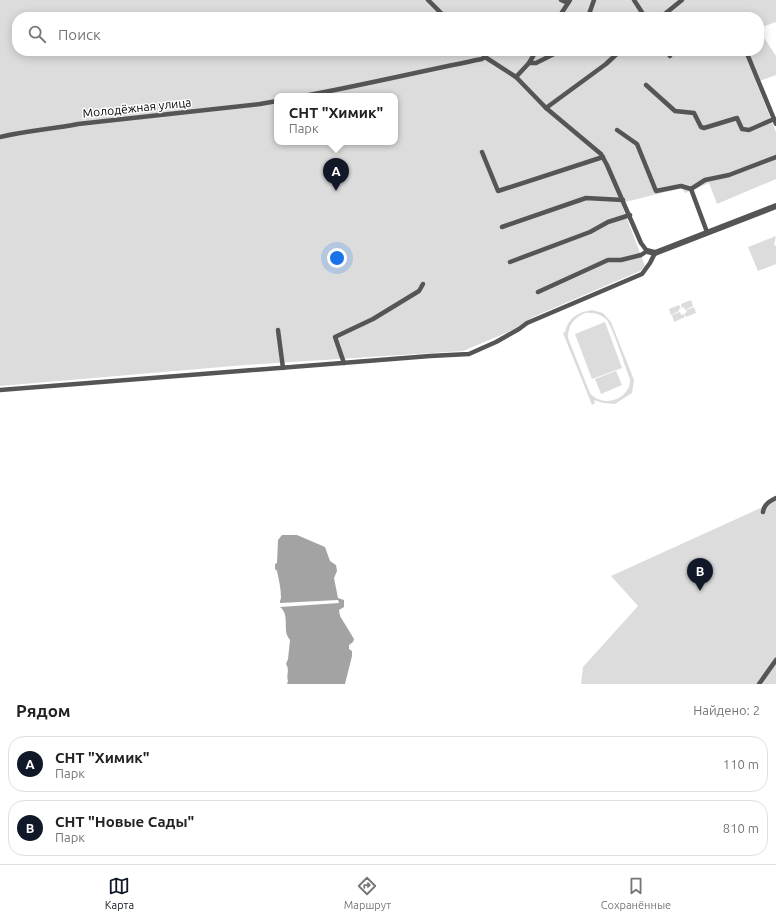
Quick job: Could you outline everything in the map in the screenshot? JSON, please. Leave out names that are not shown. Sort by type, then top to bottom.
[{"type":"street","points":[[428,0],[440,12]]},
{"type":"street","points":[[561,0],[569,2],[562,12]]},
{"type":"street","points":[[590,12],[594,0]]},
{"type":"street","points":[[634,0],[642,12]]},
{"type":"street","points":[[667,12],[682,0]]},
{"type":"street","points":[[516,77],[529,63],[533,56]]},
{"type":"street","points":[[529,63],[536,63],[550,56]]},
{"type":"street","points":[[546,108],[615,56]]},
{"type":"street","points":[[646,85],[675,111],[694,114],[701,127],[704,128],[737,118],[742,129],[749,130],[775,122],[748,56]]},
{"type":"street","points":[[319,93],[381,81],[486,57],[516,77],[546,108],[603,157],[630,215],[641,243],[647,251],[655,253],[776,206]]},
{"type":"street","name":"Молодёжная улица","points":[[0,137],[22,132],[78,124],[274,102]]},
{"type":"street","points":[[617,130],[637,144],[656,191],[681,186],[691,189],[705,180],[729,175],[776,157]]},
{"type":"street","points":[[482,152],[498,191],[603,157]]},
{"type":"street","points":[[691,189],[707,232]]},
{"type":"street","points":[[502,227],[586,198],[623,200]]},
{"type":"street","points":[[510,262],[590,232],[608,222],[630,215]]},
{"type":"street","points":[[538,292],[608,260],[621,260],[641,255],[647,251]]},
{"type":"street","points":[[0,390],[469,354],[496,342],[527,323],[642,274],[655,253]]},
{"type":"street","points":[[344,363],[336,338],[373,319],[419,290],[423,284]]},
{"type":"street","points":[[278,330],[283,368]]},
{"type":"street","points":[[763,512],[766,504],[776,498]]},
{"type":"street","points":[[759,684],[776,660]]},
{"type":"shaded area","points":[[0,0],[776,0],[776,22],[764,26],[764,12],[12,12],[12,56],[764,56],[764,38],[776,56],[776,75],[756,82],[776,132],[776,179],[717,204],[709,183],[685,193],[682,188],[621,203],[645,266],[640,271],[533,317],[513,330],[463,351],[245,365],[0,386]]},
{"type":"shaded area","points":[[776,236],[774,245],[776,246],[776,264],[758,271],[748,247]]},
{"type":"shaded area","points":[[691,300],[693,306],[685,310],[684,307],[682,308],[681,304]]},
{"type":"shaded area","points":[[679,305],[681,308],[679,311],[671,315],[669,309]]},
{"type":"shaded area","points":[[694,307],[696,313],[686,317],[684,314],[687,312],[686,310]]},
{"type":"shaded area","points":[[592,310],[603,313],[611,322],[634,380],[632,393],[615,404],[603,403],[594,400],[595,403],[592,405],[563,333],[574,316]],"holes":[[[585,313],[594,313],[606,319],[609,323],[630,379],[626,392],[615,400],[602,400],[595,398],[590,393],[568,338],[568,333],[572,322]]]},
{"type":"shaded area","points":[[680,312],[681,315],[683,314],[685,317],[674,322],[672,315]]},
{"type":"shaded area","points":[[605,322],[622,368],[592,379],[575,334]]},
{"type":"shaded area","points":[[616,371],[622,385],[601,394],[595,379]]},
{"type":"shaded area","points":[[776,501],[776,684],[581,684],[583,667],[638,606],[611,576]]},
{"type":"shaded area","points":[[282,535],[297,535],[325,547],[330,561],[336,565],[337,571],[334,578],[338,598],[344,600],[344,607],[339,610],[340,616],[354,639],[349,645],[349,649],[352,651],[352,656],[345,684],[287,684],[288,670],[286,664],[290,640],[286,632],[286,620],[284,613],[280,607],[280,588],[277,571],[275,569],[275,564],[277,563],[278,540]]},
{"type":"pier","points":[[338,600],[339,603],[280,607],[280,603]]},
{"type":"place","name":"СНТ \"Химик\"","points":[[336,191]]},
{"type":"place","name":"СНТ \"Новые Сады\"","points":[[700,591]]}]
